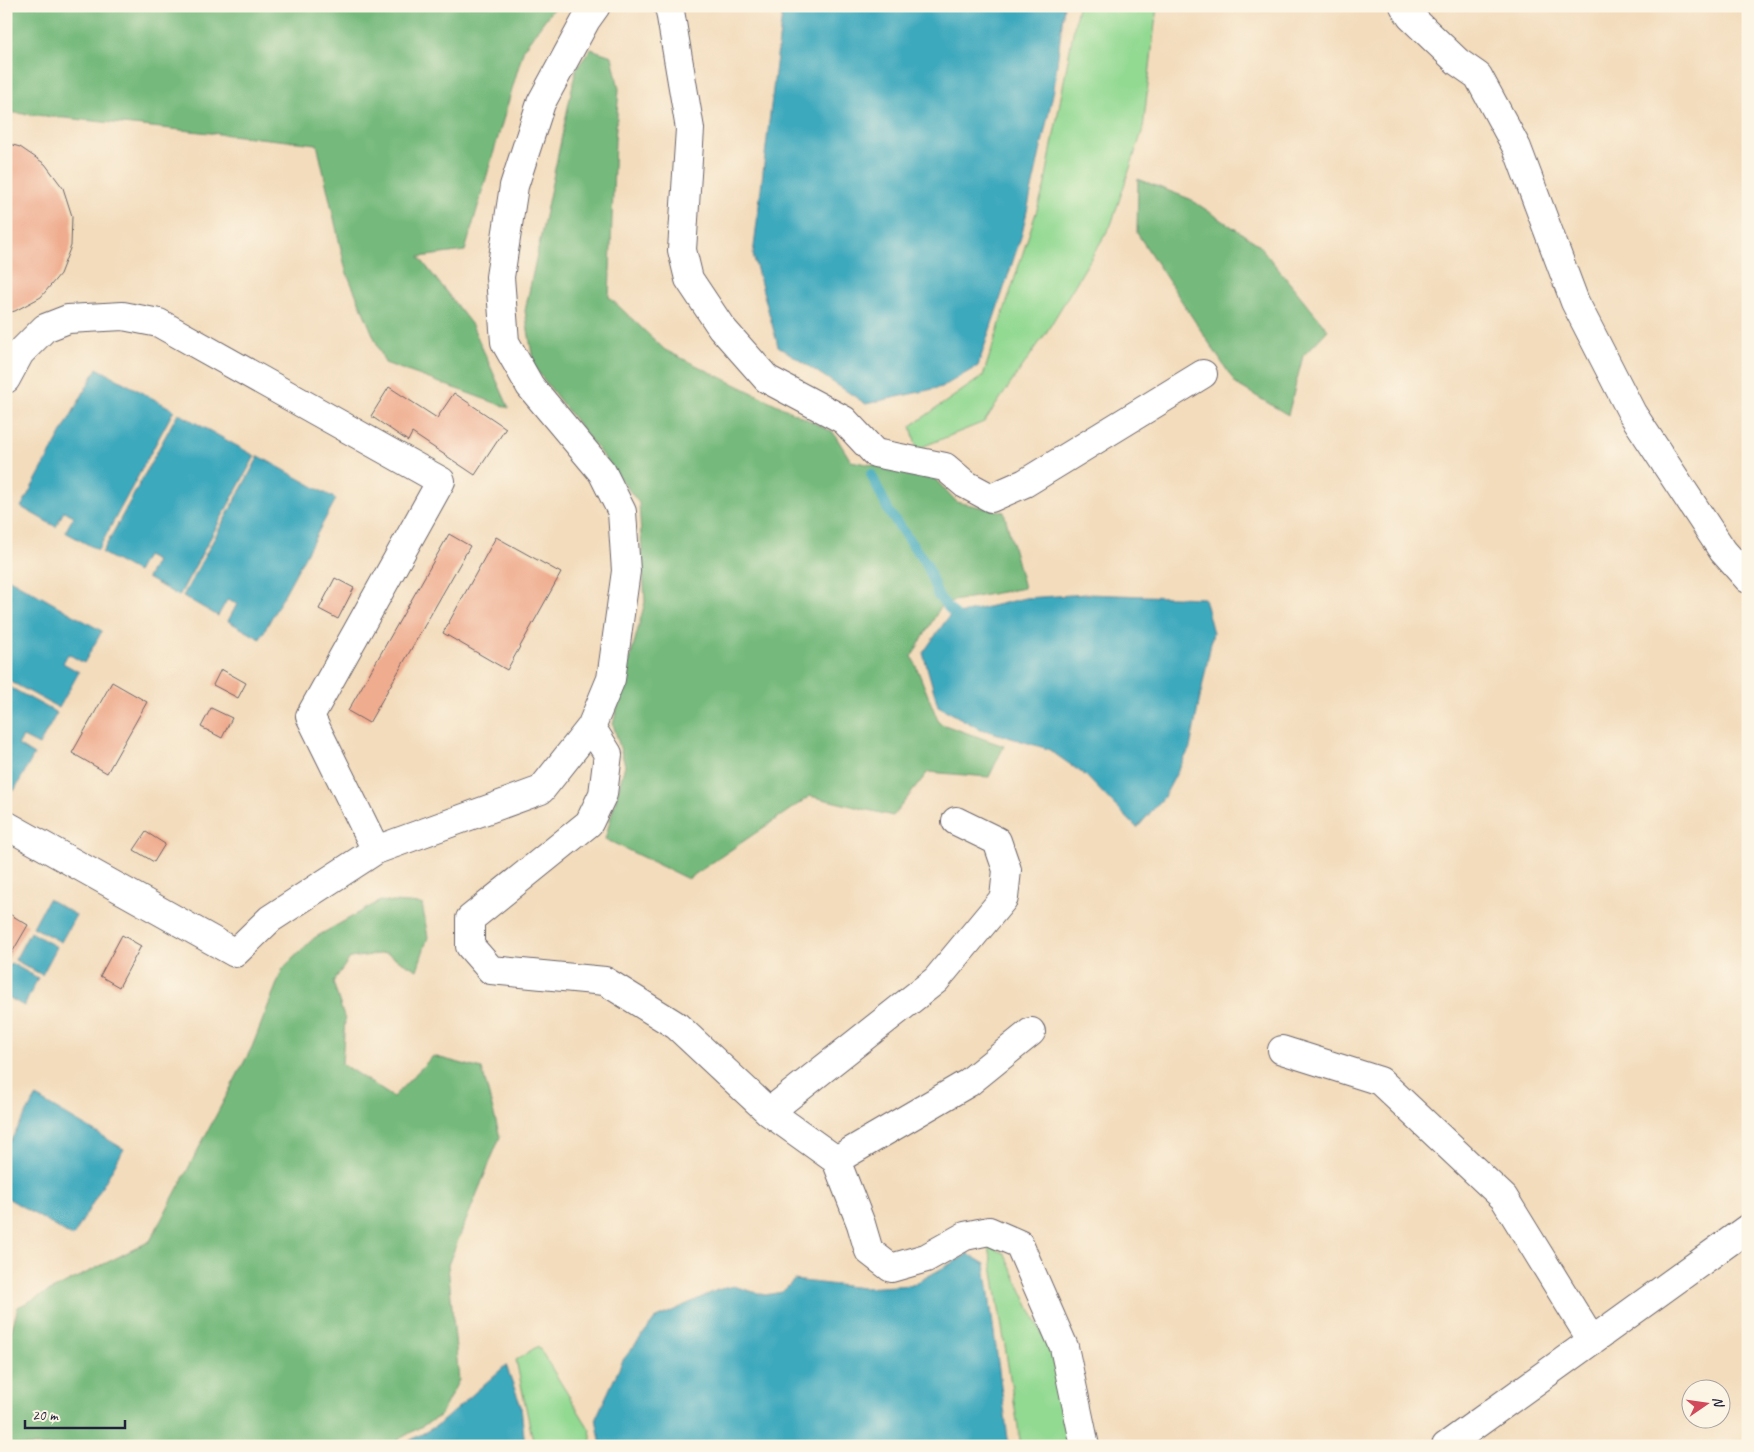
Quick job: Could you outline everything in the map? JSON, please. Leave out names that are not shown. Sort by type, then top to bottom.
[{"type":"street","points":[[6,825],[235,953],[270,919],[376,850],[541,790],[591,727],[612,679],[626,571],[622,512],[602,472],[530,386],[505,342],[500,277],[514,186],[541,103],[586,20],[596,6]]},
{"type":"street","points":[[668,6],[690,129],[682,250],[689,279],[721,327],[767,379],[844,420],[875,453],[945,467],[966,484],[991,498],[1025,482],[1203,374]]},
{"type":"street","points":[[1404,6],[1411,18],[1458,62],[1478,76],[1517,148],[1575,302],[1632,413],[1723,552],[1748,579]]},
{"type":"street","points":[[6,379],[20,353],[45,328],[68,319],[123,316],[160,324],[441,481],[310,716],[376,850]]},
{"type":"street","points":[[591,727],[608,754],[603,794],[589,823],[470,919],[470,946],[491,970],[605,981],[677,1026],[769,1112],[836,1160],[861,1224],[868,1251],[891,1268],[926,1258],[964,1236],[989,1231],[1019,1244],[1064,1347],[1085,1446]]},
{"type":"street","points":[[769,1112],[936,980],[1004,898],[1007,870],[997,841],[956,821]]},
{"type":"street","points":[[836,1160],[968,1083],[1031,1032]]},
{"type":"street","points":[[1282,1050],[1380,1081],[1504,1198],[1592,1341]]},
{"type":"street","points":[[1446,1446],[1748,1228]]},
{"type":"green space","points":[[6,6],[555,6],[524,48],[465,251],[419,257],[472,325],[509,408],[385,363],[346,271],[317,144],[6,112]]},
{"type":"green space","points":[[1078,6],[1157,6],[1143,129],[1111,225],[1046,333],[984,422],[917,449],[911,426],[983,376],[1044,188]]},
{"type":"green space","points":[[591,49],[612,56],[619,89],[609,297],[665,350],[833,432],[851,461],[932,476],[957,502],[1004,512],[1024,588],[943,603],[912,656],[939,723],[1004,746],[989,777],[928,772],[893,816],[810,796],[688,879],[605,839],[625,765],[613,724],[645,602],[639,503],[534,367],[525,311],[576,69]]},
{"type":"green space","points":[[1138,179],[1190,199],[1258,244],[1328,330],[1303,356],[1288,415],[1236,384],[1137,233]]},
{"type":"green space","points":[[380,901],[422,904],[428,937],[417,970],[386,953],[350,958],[333,982],[345,1020],[342,1064],[393,1097],[433,1056],[482,1069],[500,1137],[448,1265],[459,1380],[440,1416],[387,1446],[6,1446],[6,1350],[18,1307],[150,1241],[252,1047],[283,968],[314,938]]},
{"type":"green space","points":[[989,1247],[1004,1253],[1052,1355],[1073,1446],[1021,1446]]},
{"type":"green space","points":[[538,1346],[590,1430],[593,1446],[534,1446],[516,1360]]},
{"type":"water","points":[[783,6],[1064,6],[1054,89],[1022,234],[978,366],[942,387],[866,404],[778,346],[753,255]]},
{"type":"water","points":[[97,368],[174,410],[98,550],[65,532],[74,516],[64,511],[56,527],[21,507]]},
{"type":"water","points":[[178,413],[255,456],[179,596],[147,578],[156,561],[146,556],[137,572],[102,553]]},
{"type":"water","points":[[259,456],[336,499],[260,639],[228,621],[237,604],[227,600],[218,616],[183,596]]},
{"type":"water","points":[[6,577],[102,631],[84,663],[68,654],[63,663],[79,672],[59,708],[6,679]]},
{"type":"water","points":[[1087,594],[1204,598],[1213,633],[1190,748],[1164,797],[1137,828],[1085,775],[1048,749],[978,728],[938,706],[923,653],[949,616],[1025,598]]},
{"type":"water","points":[[6,685],[57,713],[39,745],[23,737],[18,745],[34,755],[14,791],[6,786]]},
{"type":"water","points":[[48,899],[76,915],[61,942],[33,927]]},
{"type":"water","points":[[30,932],[57,947],[42,975],[15,960]]},
{"type":"water","points":[[11,963],[38,978],[24,1006],[6,996],[6,972]]},
{"type":"water","points":[[36,1097],[124,1149],[73,1237],[6,1197],[6,1148]]},
{"type":"water","points":[[968,1254],[985,1264],[1009,1446],[601,1446],[596,1418],[623,1360],[655,1319],[717,1290],[733,1286],[765,1295],[782,1292],[794,1280],[863,1288],[912,1285]]},
{"type":"water","points":[[506,1365],[521,1406],[525,1446],[400,1446],[438,1425]]},
{"type":"building","points":[[6,143],[20,147],[45,164],[63,188],[72,216],[71,246],[60,274],[41,297],[15,311],[6,313]]},
{"type":"building","points":[[389,387],[437,418],[454,393],[506,428],[475,475],[412,433],[408,441],[371,416]]},
{"type":"building","points":[[449,534],[470,546],[369,723],[348,711]]},
{"type":"building","points":[[496,537],[561,573],[507,670],[443,633]]},
{"type":"building","points":[[335,578],[354,588],[338,619],[319,609]]},
{"type":"building","points":[[221,669],[246,683],[238,698],[213,685]]},
{"type":"building","points":[[112,682],[147,702],[107,773],[72,753]]},
{"type":"building","points":[[211,708],[232,718],[222,738],[201,727]]},
{"type":"building","points":[[146,832],[165,844],[154,862],[134,850]]},
{"type":"building","points":[[6,912],[28,925],[6,963]]},
{"type":"building","points":[[122,935],[141,946],[119,987],[100,976]]},
{"type":"waterway","points":[[871,474],[889,512],[927,565],[938,596],[964,625]]}]
